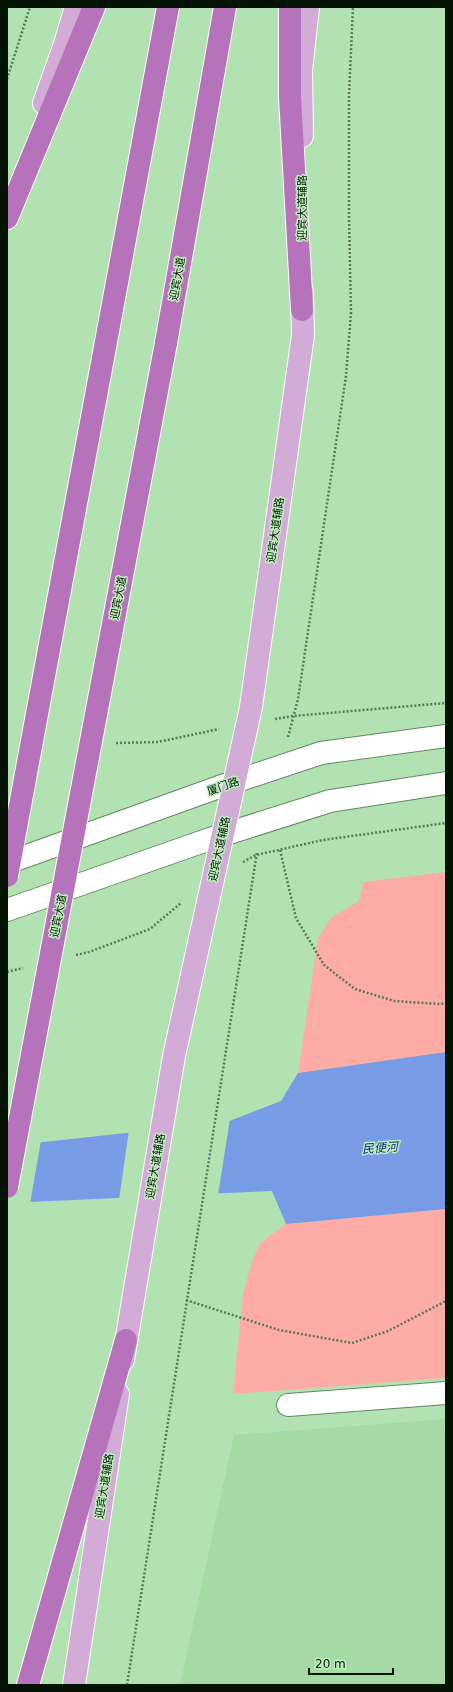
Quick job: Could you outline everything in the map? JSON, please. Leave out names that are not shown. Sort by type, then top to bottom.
[{"type":"highway","points":[[7,218],[94,7]]},
{"type":"highway","points":[[7,876],[168,7]]},
{"type":"highway","name":"迎宾大道","points":[[7,1187],[166,343],[224,7]]},
{"type":"highway","points":[[290,7],[290,97],[302,310]]},
{"type":"highway","points":[[28,1685],[126,1340]]},
{"type":"main road","points":[[7,208],[65,44],[76,7]]},
{"type":"main road","name":"迎宾大道辅路","points":[[74,1685],[126,1340],[174,1056],[251,707],[303,335],[301,71],[308,7]]},
{"type":"street","name":"厦门路","points":[[7,863],[234,782],[321,754],[446,736]]},
{"type":"street","points":[[7,910],[222,835],[330,801],[446,783]]},
{"type":"street","points":[[288,1405],[446,1394]]},
{"type":"path","points":[[7,78],[30,7]]},
{"type":"path","points":[[279,767],[298,699],[346,376],[351,313],[349,111],[353,7]]},
{"type":"path","points":[[127,1685],[256,855],[265,821]]},
{"type":"path","points":[[74,956],[89,952],[150,929],[203,884],[256,855],[323,840],[446,823]]},
{"type":"path","points":[[280,850],[296,918],[324,965],[355,989],[394,1001],[440,1004],[446,1003]]},
{"type":"path","points":[[7,972],[29,966]]},
{"type":"path","points":[[186,1300],[279,1330],[352,1343],[388,1330],[446,1301]]},
{"type":"shaded area","points":[[446,872],[446,1052],[298,1073],[318,938],[331,918],[359,901],[363,882]]},
{"type":"shaded area","points":[[446,1209],[446,1378],[233,1394],[243,1293],[252,1262],[260,1243],[286,1224]]},
{"type":"shaded area","points":[[446,1419],[446,1685],[180,1685],[234,1435]]},
{"type":"water","name":"民便河","points":[[446,1052],[446,1209],[286,1224],[272,1191],[7,1203],[7,1146],[227,1122],[281,1101],[298,1073]]},
{"type":"pier","points":[[230,1119],[218,1195],[119,1200],[129,1130]]},
{"type":"pier","points":[[41,1140],[30,1204],[7,1205],[7,1144]]}]
